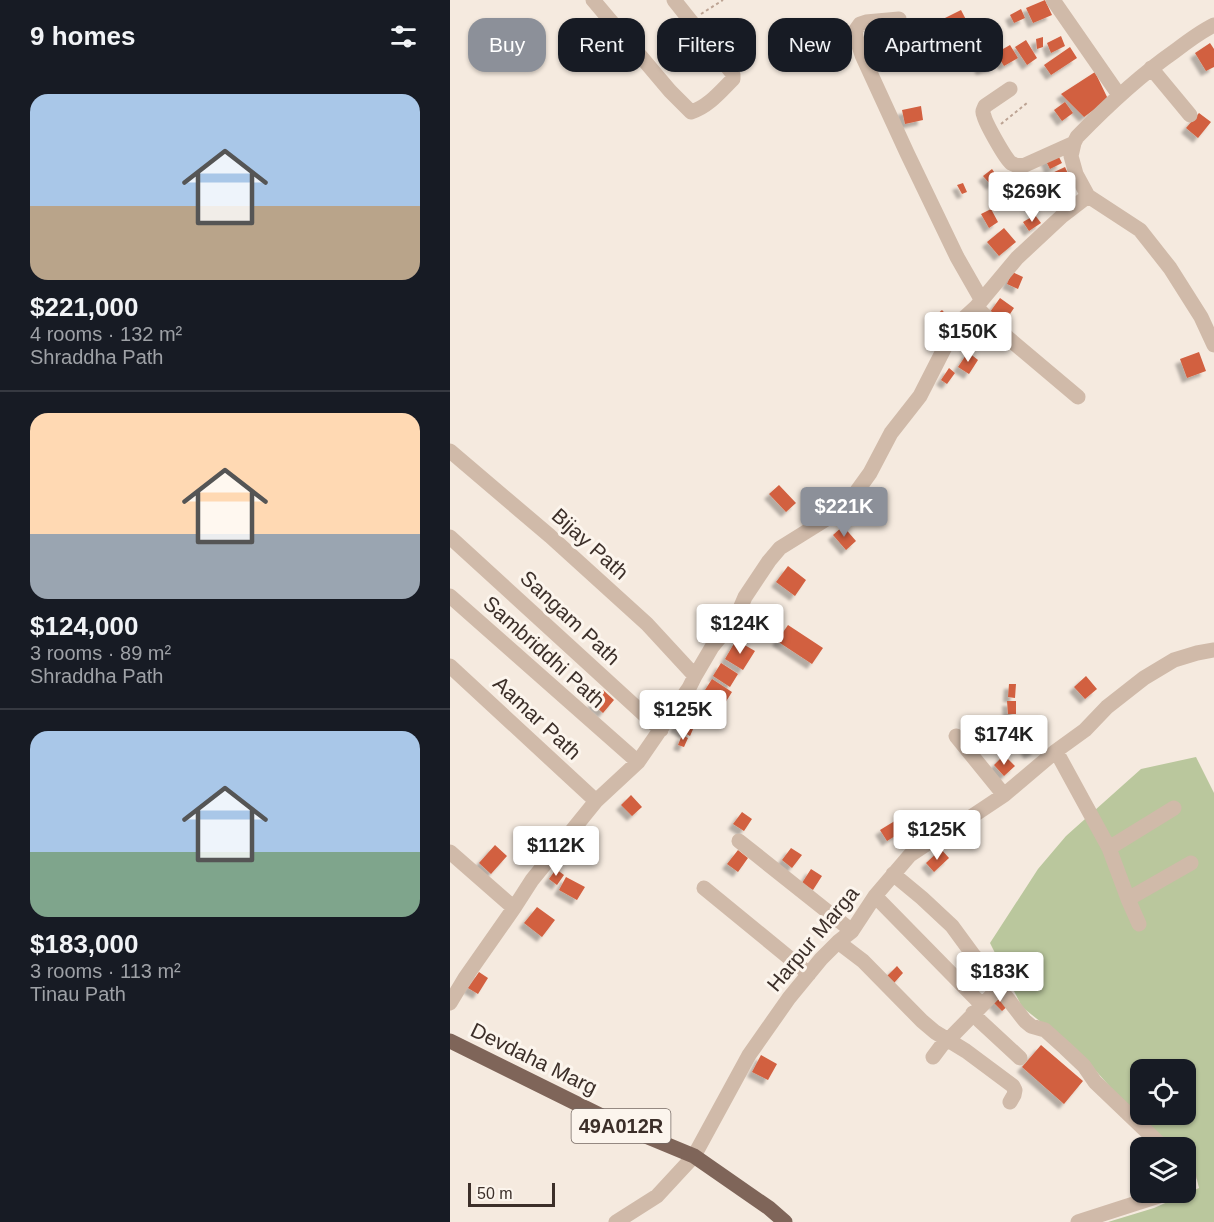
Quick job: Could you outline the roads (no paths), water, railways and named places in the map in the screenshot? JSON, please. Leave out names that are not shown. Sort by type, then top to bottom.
[{"type":"main road","name":"Devdaha Marg","points":[[450,1041],[624,1127],[694,1156],[769,1208],[785,1222]]},
{"type":"street","points":[[593,0],[670,91],[692,112],[699,110],[734,77],[674,0]]},
{"type":"street","points":[[1053,0],[1119,95]]},
{"type":"street","points":[[864,23],[855,31],[864,59]]},
{"type":"street","points":[[1214,25],[1202,31],[1151,68],[1119,95],[1077,136],[1071,156],[1076,174],[1088,196],[1140,230],[1170,268],[1201,317],[1214,345]]},
{"type":"street","points":[[1151,68],[1190,114]]},
{"type":"street","points":[[870,72],[978,303],[1008,338],[1077,397]]},
{"type":"street","points":[[1010,89],[985,106],[983,111],[1008,160],[1019,166],[1074,143]]},
{"type":"street","points":[[450,1003],[532,880],[596,801],[638,762],[689,688],[712,647],[736,618],[745,597],[768,561],[780,548],[833,515],[857,491],[891,433],[920,396],[945,347],[964,318],[1017,258],[1062,216],[1088,196]]},
{"type":"street","name":"Bijay Path","points":[[450,452],[550,536],[647,624],[694,676]]},
{"type":"street","name":"Sangam Path","points":[[450,537],[661,730]]},
{"type":"street","name":"Sambriddhi Path","points":[[450,596],[638,762]]},
{"type":"street","name":"Harpur Marga","points":[[616,1222],[657,1196],[694,1156],[749,1055],[789,998],[821,959],[852,931],[875,896],[910,855],[1004,795],[1144,678],[1174,660],[1214,650]]},
{"type":"street","name":"Aamar Path","points":[[450,666],[596,801]]},
{"type":"street","points":[[956,736],[1004,795]]},
{"type":"street","points":[[1056,751],[1109,848],[1139,924]]},
{"type":"street","points":[[1109,848],[1174,808]]},
{"type":"street","points":[[739,841],[852,931]]},
{"type":"street","points":[[450,852],[514,908]]},
{"type":"street","points":[[1128,899],[1191,863]]},
{"type":"street","points":[[893,874],[952,926],[974,956],[993,975],[999,987],[1025,1021],[1031,1026],[1045,1030],[1065,1048],[1084,1066],[1095,1082],[1152,1137]]},
{"type":"street","points":[[704,888],[809,974]]},
{"type":"street","points":[[875,896],[977,1008],[980,1021],[1020,1058]]},
{"type":"street","points":[[838,942],[863,961],[921,1021],[1013,1086],[1015,1090],[1010,1102]]},
{"type":"street","points":[[933,1057],[947,1039],[999,987]]},
{"type":"street","points":[[1078,1222],[1137,1203]]}]
